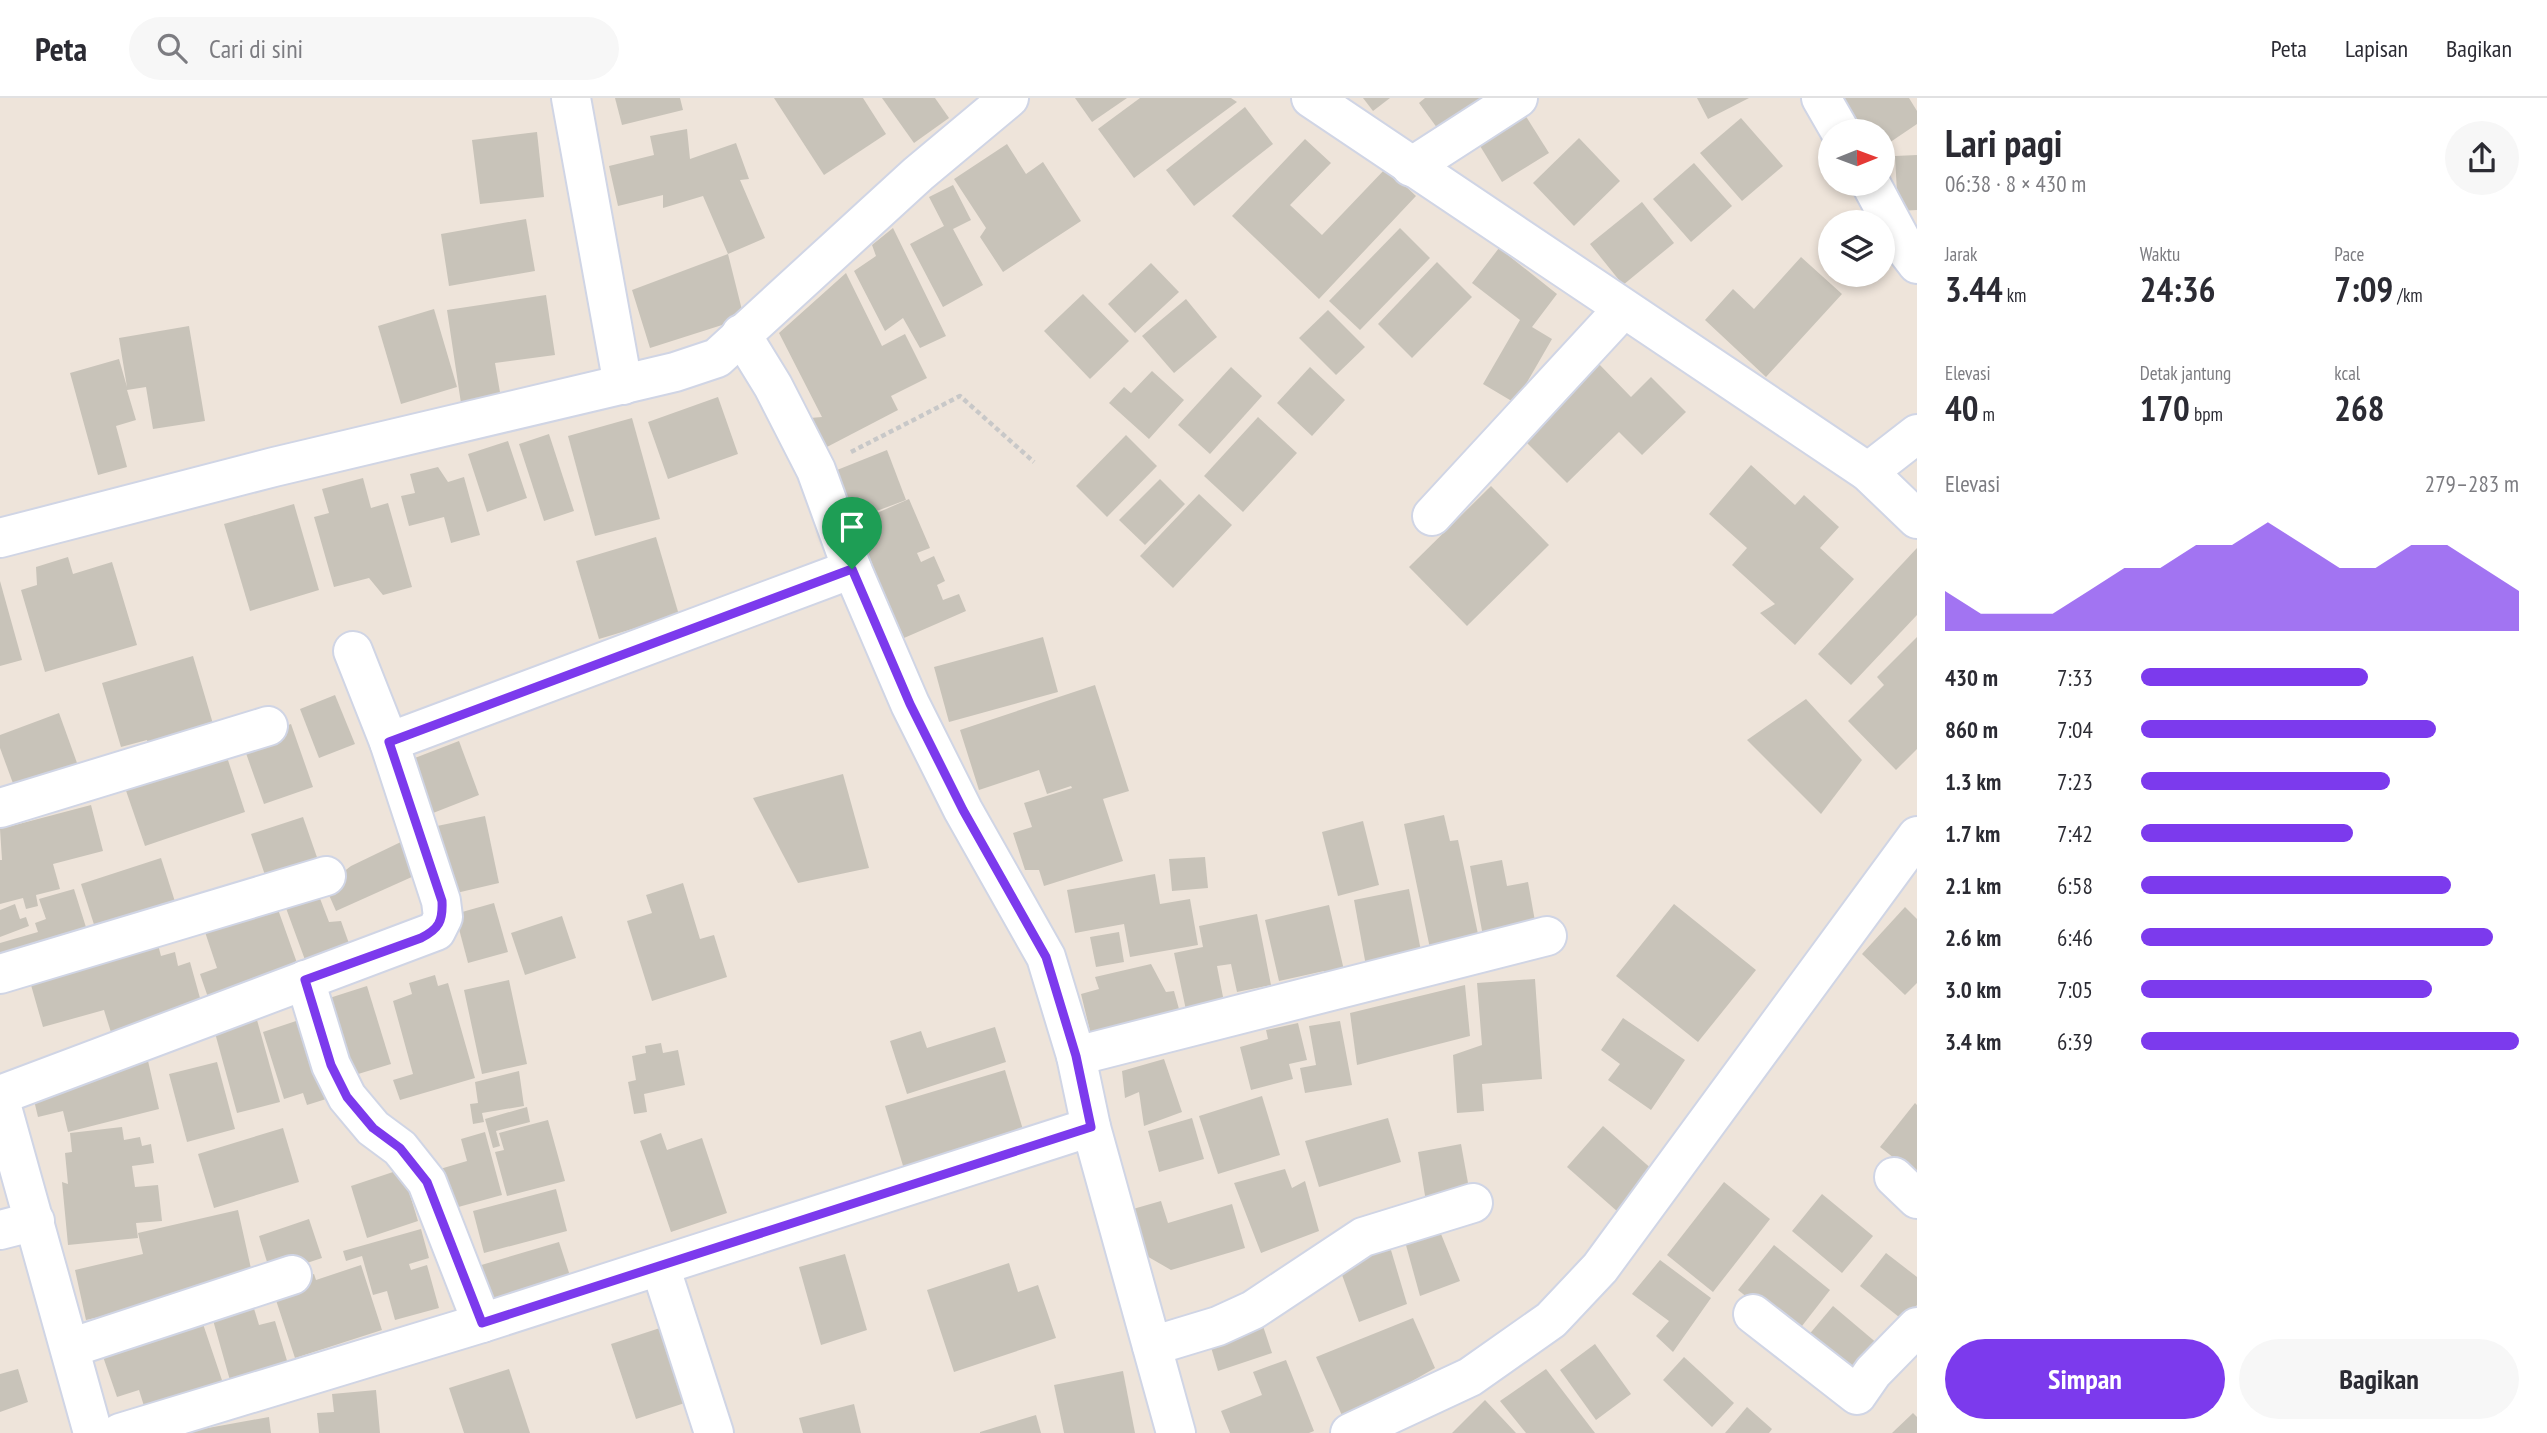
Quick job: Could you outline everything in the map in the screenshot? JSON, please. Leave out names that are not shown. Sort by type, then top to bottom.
[{"type":"street","points":[[570,98],[623,385]]},
{"type":"street","points":[[0,538],[274,467],[675,372],[717,358],[918,174],[1009,98]]},
{"type":"street","points":[[1311,98],[1868,472],[1917,519]]},
{"type":"street","points":[[1411,167],[1518,98]]},
{"type":"street","points":[[1821,98],[1833,119]]},
{"type":"street","points":[[1877,196],[1907,251],[1917,264]]},
{"type":"street","points":[[1432,516],[1623,309]]},
{"type":"street","points":[[741,334],[773,386],[816,470],[852,569],[910,704],[963,810],[1046,957],[1076,1056],[1091,1127],[1176,1433]]},
{"type":"street","points":[[1868,472],[1917,434]]},
{"type":"street","points":[[389,742],[852,569]]},
{"type":"street","points":[[93,1433],[70,1348],[18,1226],[0,1097],[436,931],[443,917],[442,901],[389,742],[353,651]]},
{"type":"street","points":[[0,808],[268,726]]},
{"type":"street","points":[[1350,1433],[1470,1377],[1550,1320],[1592,1277],[1917,836]]},
{"type":"street","points":[[0,974],[326,877]]},
{"type":"street","points":[[1076,1056],[1547,936]]},
{"type":"street","points":[[305,980],[331,1065],[347,1097],[373,1128],[400,1148],[427,1182],[482,1323]]},
{"type":"street","points":[[120,1433],[482,1323],[1091,1127]]},
{"type":"street","points":[[1152,1346],[1218,1326],[1253,1310],[1363,1237],[1473,1203]]},
{"type":"street","points":[[660,1266],[714,1433]]},
{"type":"street","points":[[70,1348],[292,1275]]},
{"type":"street","points":[[1753,1314],[1857,1395],[1873,1372],[1917,1327]]},
{"type":"path","points":[[816,470],[960,396],[1034,462]]},
{"type":"building","points":[[615,98],[680,98],[683,110],[622,125]]},
{"type":"building","points":[[774,98],[863,98],[886,134],[824,175]]},
{"type":"building","points":[[882,98],[935,98],[949,118],[914,143]]},
{"type":"building","points":[[1075,98],[1127,98],[1092,122]]},
{"type":"building","points":[[1140,98],[1231,98],[1237,102],[1134,178],[1098,129]]},
{"type":"building","points":[[1363,98],[1390,98],[1373,111]]},
{"type":"building","points":[[1425,98],[1492,98],[1443,136],[1419,103]]},
{"type":"building","points":[[1697,98],[1749,98],[1708,119]]},
{"type":"building","points":[[1845,98],[1909,98],[1917,111],[1917,124],[1895,139],[1895,119],[1845,119],[1835,105]]},
{"type":"building","points":[[1245,107],[1273,144],[1194,206],[1166,170]]},
{"type":"building","points":[[1520,107],[1549,153],[1502,182],[1474,136]]},
{"type":"building","points":[[1741,118],[1783,166],[1742,201],[1700,153]]},
{"type":"building","points":[[687,129],[690,159],[736,143],[749,179],[740,180],[765,238],[728,254],[703,196],[663,208],[663,195],[618,206],[609,166],[654,155],[650,136]]},
{"type":"building","points":[[537,132],[544,197],[480,204],[472,140]]},
{"type":"building","points":[[1579,138],[1620,181],[1574,226],[1533,183]]},
{"type":"building","points":[[1305,139],[1331,163],[1290,205],[1322,235],[1386,168],[1416,196],[1319,299],[1232,216]]},
{"type":"building","points":[[1007,144],[1026,174],[1043,162],[1081,221],[1003,272],[980,237],[986,228],[954,179]]},
{"type":"building","points":[[1917,155],[1917,210],[1898,211],[1895,156]]},
{"type":"building","points":[[1694,163],[1732,206],[1691,242],[1653,199]]},
{"type":"building","points":[[953,185],[971,220],[953,229],[983,285],[943,307],[910,244],[944,226],[929,197]]},
{"type":"building","points":[[1642,202],[1674,243],[1623,285],[1590,244]]},
{"type":"building","points":[[526,219],[535,271],[449,286],[441,234]]},
{"type":"building","points":[[893,228],[946,336],[920,348],[903,318],[885,331],[854,271],[876,256],[872,245]]},
{"type":"building","points":[[1400,228],[1430,258],[1360,330],[1329,301]]},
{"type":"building","points":[[1499,248],[1557,294],[1532,327],[1552,339],[1515,403],[1483,384],[1520,320],[1472,283]]},
{"type":"building","points":[[728,254],[744,318],[650,348],[632,290]]},
{"type":"building","points":[[1801,257],[1818,272],[1818,287],[1834,287],[1842,294],[1766,377],[1705,320],[1733,289],[1754,309]]},
{"type":"building","points":[[1437,262],[1472,297],[1412,358],[1378,324]]},
{"type":"building","points":[[1151,263],[1179,292],[1135,333],[1108,304]]},
{"type":"building","points":[[846,273],[882,346],[905,334],[927,378],[891,396],[898,410],[825,448],[810,418],[822,417],[779,333]]},
{"type":"building","points":[[1083,294],[1129,341],[1090,379],[1044,331]]},
{"type":"building","points":[[546,295],[555,355],[495,363],[502,404],[462,410],[447,310]]},
{"type":"building","points":[[1186,299],[1217,337],[1174,373],[1142,336]]},
{"type":"building","points":[[434,309],[457,387],[401,404],[378,326]]},
{"type":"building","points":[[1328,310],[1365,347],[1336,375],[1299,338]]},
{"type":"building","points":[[189,326],[205,421],[153,429],[146,387],[127,390],[136,420],[116,426],[127,467],[98,475],[70,373],[119,359],[127,387],[119,338]]},
{"type":"building","points":[[1598,363],[1631,397],[1651,377],[1686,412],[1642,455],[1619,432],[1567,483],[1523,439]]},
{"type":"building","points":[[1231,367],[1262,396],[1210,454],[1178,425]]},
{"type":"building","points":[[1310,367],[1345,400],[1312,436],[1277,403]]},
{"type":"building","points":[[1152,371],[1184,400],[1149,439],[1109,403],[1124,387],[1131,393]]},
{"type":"building","points":[[718,397],[738,454],[668,479],[648,422]]},
{"type":"building","points":[[1258,417],[1297,453],[1243,512],[1204,476]]},
{"type":"building","points":[[632,418],[660,519],[595,536],[568,436]]},
{"type":"building","points":[[549,434],[574,511],[544,521],[519,444]]},
{"type":"building","points":[[1126,435],[1157,466],[1107,517],[1076,486]]},
{"type":"building","points":[[508,441],[527,498],[487,512],[468,454]]},
{"type":"building","points":[[887,450],[906,500],[850,521],[832,472]]},
{"type":"building","points":[[1751,465],[1795,505],[1804,495],[1839,527],[1820,548],[1854,579],[1795,645],[1760,613],[1775,604],[1732,565],[1747,548],[1709,514]]},
{"type":"building","points":[[438,467],[448,482],[464,477],[480,535],[451,543],[444,517],[409,526],[401,496],[415,493],[410,474]]},
{"type":"building","points":[[363,478],[371,508],[388,503],[412,587],[383,595],[369,578],[334,587],[314,517],[329,513],[322,489]]},
{"type":"building","points":[[1160,479],[1185,504],[1145,545],[1119,520]]},
{"type":"building","points":[[1491,486],[1549,545],[1467,626],[1409,567]]},
{"type":"building","points":[[1199,494],[1232,525],[1173,588],[1140,556]]},
{"type":"building","points":[[909,499],[930,548],[917,553],[921,562],[934,556],[945,581],[937,585],[943,600],[959,594],[966,611],[904,638],[854,523]]},
{"type":"building","points":[[294,504],[319,590],[250,611],[224,524]]},
{"type":"building","points":[[656,537],[679,615],[599,639],[576,561]]},
{"type":"building","points":[[1917,548],[1917,615],[1851,685],[1818,654]]},
{"type":"building","points":[[68,557],[73,574],[112,562],[137,645],[45,672],[21,590],[37,585],[36,567]]},
{"type":"building","points":[[0,581],[22,660],[0,666]]},
{"type":"building","points":[[1043,637],[1058,692],[949,722],[934,667]]},
{"type":"building","points":[[1917,637],[1917,749],[1896,770],[1848,721],[1884,685],[1877,677]]},
{"type":"building","points":[[193,656],[216,734],[151,754],[147,740],[121,747],[102,683]]},
{"type":"building","points":[[1095,685],[1129,791],[1103,799],[1123,861],[1044,886],[1039,870],[1025,870],[1013,833],[1032,827],[1024,803],[1072,788],[1071,786],[1047,794],[1039,770],[979,790],[960,730]]},
{"type":"building","points":[[335,695],[355,744],[319,758],[300,709]]},
{"type":"building","points":[[1806,699],[1862,760],[1821,814],[1747,740]]},
{"type":"building","points":[[59,713],[81,774],[18,797],[0,748],[0,735]]},
{"type":"building","points":[[291,724],[313,787],[264,804],[242,742]]},
{"type":"building","points":[[459,741],[479,795],[428,815],[407,761]]},
{"type":"building","points":[[224,748],[245,812],[145,846],[123,782]]},
{"type":"building","points":[[843,774],[869,868],[798,883],[753,798]]},
{"type":"building","points":[[91,805],[103,851],[53,864],[60,889],[36,895],[38,906],[26,909],[23,898],[0,904],[0,829]]},
{"type":"building","points":[[1444,815],[1450,841],[1458,840],[1481,948],[1432,958],[1404,824]]},
{"type":"building","points":[[485,816],[499,883],[452,894],[437,826]]},
{"type":"building","points":[[303,817],[319,863],[267,881],[251,834]]},
{"type":"building","points":[[1363,821],[1379,885],[1338,896],[1322,832]]},
{"type":"building","points":[[405,840],[414,876],[336,911],[325,886],[351,866]]},
{"type":"building","points":[[1205,857],[1208,888],[1172,891],[1169,859]]},
{"type":"building","points":[[161,858],[178,911],[98,937],[81,884]]},
{"type":"building","points":[[1502,860],[1507,886],[1528,882],[1538,938],[1485,947],[1470,866]]},
{"type":"building","points":[[1155,874],[1160,904],[1190,899],[1198,945],[1130,957],[1124,924],[1075,933],[1067,890]]},
{"type":"building","points":[[683,883],[700,939],[714,935],[727,977],[652,1001],[627,921],[652,913],[646,895]]},
{"type":"building","points":[[316,888],[329,922],[341,921],[352,952],[308,968],[283,900]]},
{"type":"building","points":[[74,889],[90,940],[0,968],[0,943],[38,932],[35,923],[46,919],[39,899]]},
{"type":"building","points":[[1409,889],[1421,951],[1368,977],[1354,900]]},
{"type":"building","points":[[275,901],[302,977],[212,1009],[200,974],[217,968],[203,926]]},
{"type":"building","points":[[494,903],[508,952],[468,963],[455,914]]},
{"type":"building","points":[[15,904],[20,919],[26,917],[29,926],[0,937],[0,910]]},
{"type":"building","points":[[1674,904],[1756,970],[1698,1042],[1616,976]]},
{"type":"building","points":[[1329,905],[1346,979],[1326,984],[1324,971],[1279,981],[1265,920]]},
{"type":"building","points":[[1905,907],[1917,919],[1917,983],[1905,995],[1862,954]]},
{"type":"building","points":[[1257,914],[1271,985],[1237,992],[1231,964],[1217,966],[1224,1002],[1186,1010],[1174,953],[1203,947],[1199,926]]},
{"type":"building","points":[[562,916],[576,958],[525,975],[511,933]]},
{"type":"building","points":[[1119,932],[1124,962],[1096,967],[1090,937]]},
{"type":"building","points":[[157,941],[161,956],[175,952],[178,966],[190,962],[205,1016],[114,1042],[104,1010],[43,1027],[29,978]]},
{"type":"building","points":[[1151,964],[1166,992],[1174,991],[1184,1027],[1092,1039],[1081,994],[1099,989],[1095,977]]},
{"type":"building","points":[[435,975],[438,986],[448,983],[475,1078],[400,1100],[393,1080],[413,1074],[393,1001],[412,994],[409,983]]},
{"type":"building","points":[[1535,979],[1542,1079],[1482,1084],[1484,1111],[1457,1113],[1453,1055],[1482,1045],[1477,983]]},
{"type":"building","points":[[509,980],[527,1064],[482,1074],[464,990]]},
{"type":"building","points":[[1465,985],[1470,1036],[1357,1065],[1350,1013]]},
{"type":"building","points":[[367,986],[391,1064],[345,1078],[320,1001]]},
{"type":"building","points":[[314,1015],[339,1095],[307,1105],[303,1093],[284,1099],[263,1032]]},
{"type":"building","points":[[1623,1018],[1685,1060],[1651,1110],[1608,1080],[1620,1064],[1601,1050]]},
{"type":"building","points":[[257,1020],[280,1102],[237,1113],[215,1033]]},
{"type":"building","points":[[1340,1021],[1352,1085],[1305,1093],[1300,1068],[1316,1065],[1309,1026]]},
{"type":"building","points":[[1298,1023],[1307,1060],[1289,1064],[1293,1079],[1251,1090],[1240,1047],[1268,1039],[1266,1030]]},
{"type":"building","points":[[995,1027],[1006,1062],[907,1094],[890,1041],[921,1031],[927,1048]]},
{"type":"building","points":[[661,1043],[663,1053],[678,1050],[685,1085],[644,1094],[647,1112],[634,1114],[628,1082],[636,1080],[632,1056],[646,1053],[645,1046]]},
{"type":"building","points":[[146,1052],[159,1109],[68,1132],[63,1111],[38,1117],[31,1088]]},
{"type":"building","points":[[1164,1059],[1182,1112],[1144,1126],[1139,1092],[1125,1098],[1122,1071]]},
{"type":"building","points":[[217,1062],[235,1129],[187,1142],[169,1074]]},
{"type":"building","points":[[1005,1070],[1027,1143],[907,1179],[885,1106]]},
{"type":"building","points":[[519,1071],[524,1106],[482,1113],[484,1122],[473,1124],[470,1104],[478,1103],[475,1082]]},
{"type":"building","points":[[1262,1096],[1280,1155],[1218,1174],[1199,1116]]},
{"type":"building","points":[[1915,1103],[1917,1105],[1917,1176],[1880,1147]]},
{"type":"building","points":[[527,1107],[530,1122],[496,1131],[500,1146],[493,1148],[485,1119]]},
{"type":"building","points":[[1192,1118],[1204,1159],[1159,1172],[1148,1131]]},
{"type":"building","points":[[1388,1118],[1401,1162],[1319,1187],[1305,1141]]},
{"type":"building","points":[[548,1120],[565,1181],[507,1196],[495,1152],[504,1150],[499,1133]]},
{"type":"building","points":[[1603,1126],[1654,1171],[1618,1212],[1567,1167]]},
{"type":"building","points":[[122,1127],[124,1140],[140,1137],[142,1146],[151,1144],[154,1163],[132,1166],[135,1187],[158,1185],[162,1221],[136,1223],[138,1238],[68,1245],[62,1182],[68,1184],[65,1153],[72,1152],[70,1133]]},
{"type":"building","points":[[283,1128],[299,1182],[214,1208],[198,1154]]},
{"type":"building","points":[[485,1132],[502,1195],[451,1209],[440,1169],[467,1161],[461,1139]]},
{"type":"building","points":[[661,1133],[667,1150],[702,1138],[727,1213],[671,1232],[640,1141]]},
{"type":"building","points":[[1461,1144],[1470,1194],[1426,1202],[1418,1152]]},
{"type":"building","points":[[402,1169],[418,1221],[367,1238],[351,1186]]},
{"type":"building","points":[[1285,1169],[1292,1188],[1305,1181],[1319,1231],[1261,1253],[1234,1183]]},
{"type":"building","points":[[1724,1182],[1770,1219],[1713,1292],[1667,1255]]},
{"type":"building","points":[[556,1189],[567,1231],[484,1253],[473,1211]]},
{"type":"building","points":[[1822,1194],[1873,1236],[1842,1273],[1792,1231]]},
{"type":"building","points":[[1161,1201],[1168,1223],[1232,1204],[1245,1248],[1171,1270],[1138,1251],[1126,1211]]},
{"type":"building","points":[[238,1210],[254,1282],[86,1320],[75,1270],[143,1254],[138,1233]]},
{"type":"building","points":[[309,1219],[322,1258],[271,1275],[259,1236]]},
{"type":"building","points":[[421,1229],[429,1258],[409,1264],[411,1270],[427,1265],[439,1308],[395,1320],[387,1291],[373,1295],[362,1256],[346,1261],[343,1251]]},
{"type":"building","points":[[1439,1229],[1460,1281],[1420,1296],[1404,1238]]},
{"type":"building","points":[[1388,1240],[1407,1304],[1359,1322],[1337,1261]]},
{"type":"building","points":[[559,1242],[573,1285],[492,1310],[478,1266]]},
{"type":"building","points":[[1774,1245],[1830,1290],[1795,1335],[1738,1290]]},
{"type":"building","points":[[1886,1253],[1917,1277],[1917,1305],[1904,1321],[1860,1286]]},
{"type":"building","points":[[845,1254],[867,1330],[821,1345],[799,1267]]},
{"type":"building","points":[[1660,1260],[1711,1298],[1673,1352],[1656,1336],[1669,1321],[1632,1294]]},
{"type":"building","points":[[1009,1263],[1018,1292],[1038,1285],[1056,1338],[954,1372],[927,1290]]},
{"type":"building","points":[[361,1265],[382,1330],[295,1358],[272,1288],[314,1274],[316,1280]]},
{"type":"building","points":[[252,1302],[259,1325],[275,1321],[288,1364],[233,1391],[211,1313]]},
{"type":"building","points":[[1833,1306],[1885,1350],[1858,1381],[1807,1337]]},
{"type":"building","points":[[200,1315],[227,1395],[144,1406],[139,1390],[117,1397],[100,1348]]},
{"type":"building","points":[[1413,1318],[1435,1368],[1344,1420],[1316,1357]]},
{"type":"building","points":[[1262,1323],[1272,1353],[1218,1371],[1208,1337]]},
{"type":"building","points":[[660,1328],[672,1367],[689,1362],[700,1398],[636,1419],[611,1344]]},
{"type":"building","points":[[1595,1344],[1631,1394],[1596,1420],[1560,1370]]},
{"type":"building","points":[[1684,1357],[1734,1403],[1712,1427],[1663,1380]]},
{"type":"building","points":[[1286,1360],[1314,1431],[1230,1433],[1221,1411],[1262,1395],[1253,1372]]},
{"type":"building","points":[[18,1369],[28,1402],[0,1412],[0,1374]]},
{"type":"building","points":[[509,1369],[530,1433],[464,1433],[449,1388]]},
{"type":"building","points":[[1546,1369],[1595,1433],[1526,1433],[1500,1401]]},
{"type":"building","points":[[1123,1371],[1135,1433],[1064,1433],[1054,1385]]},
{"type":"building","points":[[376,1390],[380,1433],[319,1433],[317,1413],[334,1412],[332,1394]]},
{"type":"building","points":[[1485,1400],[1516,1433],[1452,1433]]},
{"type":"building","points":[[854,1404],[861,1433],[803,1433],[799,1418]]},
{"type":"building","points":[[1747,1407],[1772,1429],[1769,1433],[1725,1433]]},
{"type":"building","points":[[1913,1413],[1917,1417],[1917,1433],[1892,1433]]},
{"type":"building","points":[[1036,1415],[1041,1433],[980,1433],[980,1432]]},
{"type":"building","points":[[269,1417],[271,1433],[186,1433],[186,1432]]},
{"type":"route","points":[[852,569],[910,704],[963,810],[1046,957],[1076,1056],[1091,1127],[482,1323],[427,1182],[400,1148],[373,1128],[347,1097],[331,1065],[305,980],[421,938],[436,931],[443,917],[442,901],[389,742],[852,569]]}]
